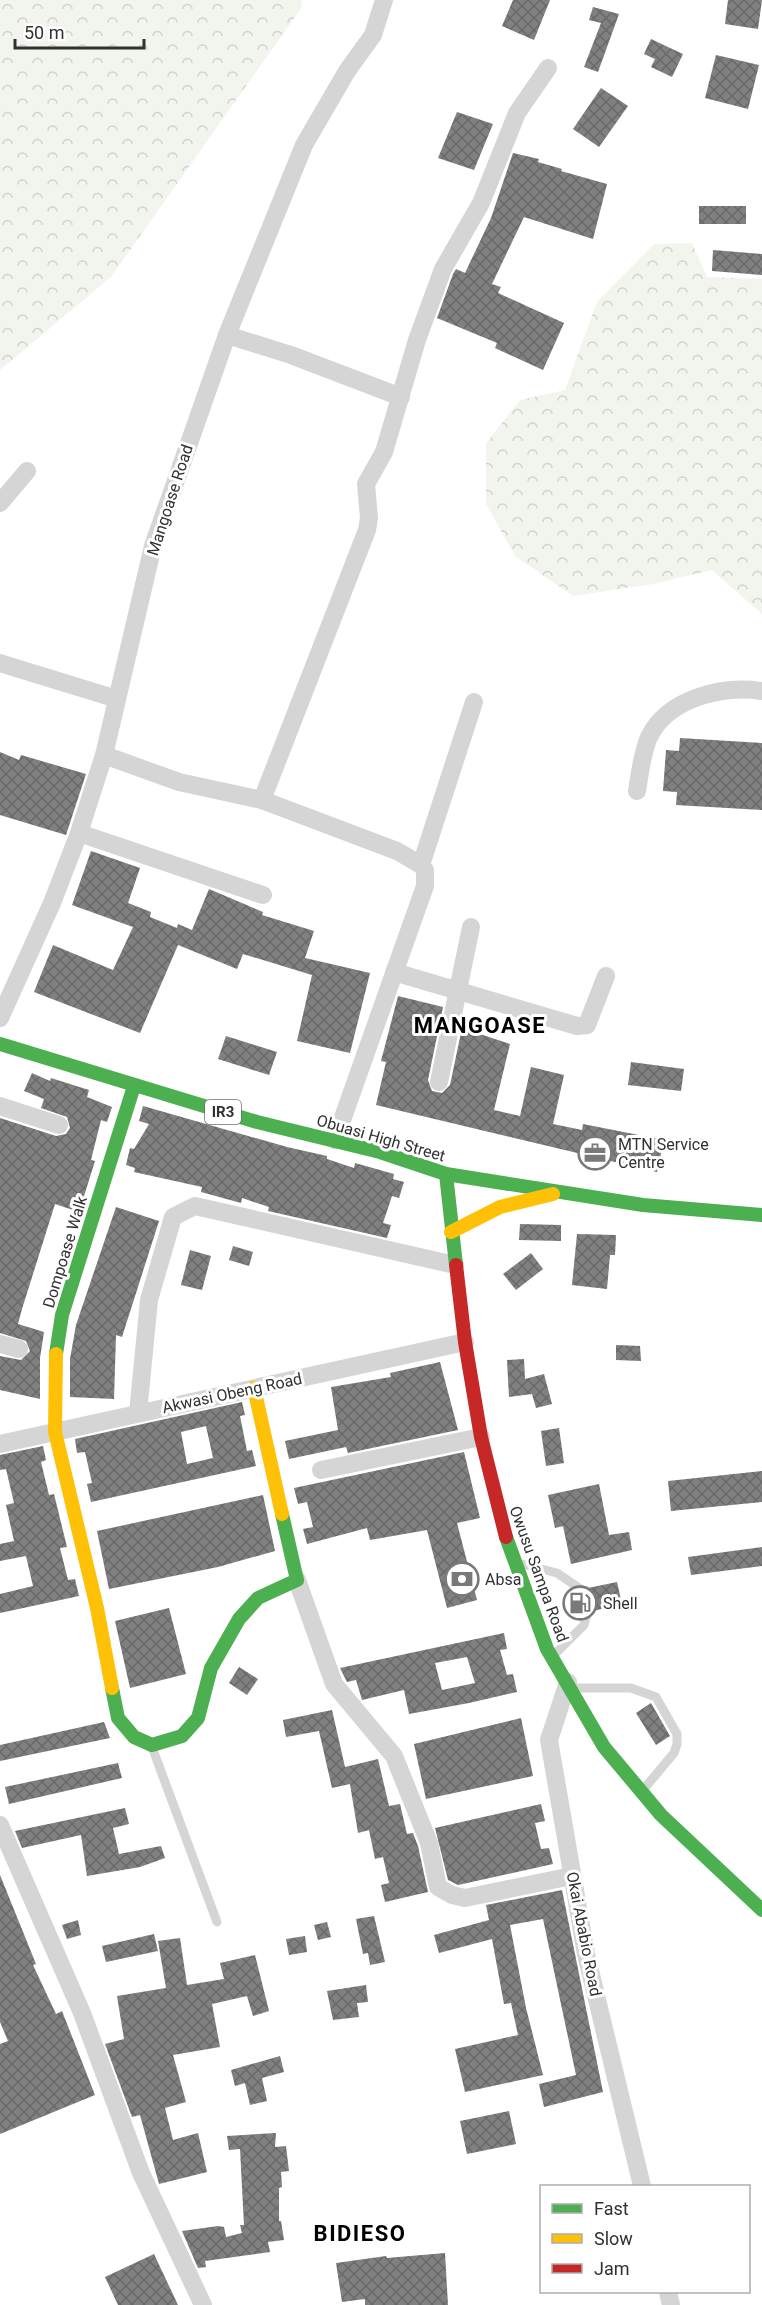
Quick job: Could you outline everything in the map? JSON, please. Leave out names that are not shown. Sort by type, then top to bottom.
[{"type":"street","name":"Mangoase Road","points":[[0,1018],[52,903],[79,833],[104,755],[153,546],[227,335],[304,145],[347,71],[373,35],[384,0]]},
{"type":"street","points":[[262,800],[367,530],[369,518],[366,484],[384,452],[417,340],[443,268],[481,203],[517,113],[548,68]]},
{"type":"street","points":[[227,335],[291,354],[401,397]]},
{"type":"street","points":[[0,503],[27,471]]},
{"type":"street","points":[[0,663],[117,699]]},
{"type":"street","points":[[637,791],[649,736],[659,721],[672,709],[684,701],[710,694],[762,691]]},
{"type":"street","points":[[421,865],[474,702]]},
{"type":"street","points":[[104,755],[179,782],[262,800],[397,851],[421,865],[424,870],[425,886],[335,1140]]},
{"type":"street","points":[[79,833],[263,895]]},
{"type":"street","points":[[439,1082],[471,927]]},
{"type":"street","points":[[394,972],[577,1026],[587,1024],[592,1016],[606,976]]},
{"type":"street","name":"Obuasi High Street","points":[[0,1044],[257,1122],[335,1140],[446,1174],[553,1194],[702,1213],[762,1215]]},
{"type":"street","name":"Dompoase Walk","points":[[134,1086],[62,1315],[55,1359],[55,1432],[97,1608],[118,1718],[134,1737],[152,1745]]},
{"type":"street","points":[[0,1106],[59,1125]]},
{"type":"street","name":"Owusu Sampa Road","points":[[446,1174],[465,1342],[481,1437],[504,1532],[553,1657],[604,1747],[660,1815],[762,1910]]},
{"type":"street","points":[[451,1232],[500,1207],[553,1194]]},
{"type":"street","points":[[138,1413],[149,1300],[173,1217],[183,1211],[195,1206],[455,1265]]},
{"type":"street","name":"Akwasi Obeng Road","points":[[0,1444],[465,1342]]},
{"type":"street","points":[[0,1344],[19,1349]]},
{"type":"street","points":[[254,1388],[297,1580],[334,1684],[394,1756],[429,1843],[438,1887],[452,1895],[465,1898],[572,1876]]},
{"type":"street","points":[[321,1470],[481,1437]]},
{"type":"street","points":[[152,1745],[179,1738],[191,1729],[201,1709],[209,1676],[230,1630],[254,1601],[270,1591],[291,1586],[297,1580]]},
{"type":"street","name":"Okai Ababio Road","points":[[570,1685],[549,1740],[586,1954],[642,2185]]},
{"type":"street","points":[[0,1825],[82,2013],[145,2182],[203,2305]]},
{"type":"lane","points":[[515,1562],[557,1573],[582,1590]]},
{"type":"lane","points":[[553,1657],[585,1626],[587,1613]]},
{"type":"lane","points":[[570,1685],[631,1688],[656,1697],[677,1734],[677,1744],[674,1753],[642,1792]]},
{"type":"lane","points":[[152,1745],[217,1922]]},
{"type":"green space","points":[[0,0],[301,0],[302,7],[111,277],[0,370]]},
{"type":"green space","points":[[692,243],[707,277],[762,279],[762,614],[712,570],[653,584],[573,596],[515,556],[486,504],[486,443],[520,400],[565,390],[597,302],[654,244]]},
{"type":"building","points":[[513,0],[550,0],[534,40],[502,26]]},
{"type":"building","points":[[728,0],[762,0],[758,29],[725,24]]},
{"type":"building","points":[[593,7],[619,14],[598,72],[584,67],[601,23],[589,20]]},
{"type":"building","points":[[651,39],[683,54],[672,77],[651,67],[655,59],[644,54]]},
{"type":"building","points":[[716,55],[759,65],[748,109],[705,98]]},
{"type":"building","points":[[601,88],[628,106],[599,147],[573,129]]},
{"type":"building","points":[[457,112],[493,124],[474,170],[438,158]]},
{"type":"building","points":[[513,153],[539,159],[538,162],[562,169],[561,171],[607,184],[593,239],[524,217],[492,284],[501,287],[498,293],[564,323],[543,370],[495,348],[497,343],[437,318],[453,274],[456,269],[465,273],[491,218]]},
{"type":"building","points":[[699,206],[746,206],[746,224],[699,224]]},
{"type":"building","points":[[713,250],[762,254],[762,275],[712,271]]},
{"type":"building","points":[[680,738],[762,743],[762,810],[676,805],[677,792],[663,791],[666,750],[679,751]]},
{"type":"building","points":[[0,752],[19,760],[21,755],[86,774],[66,835],[0,815]]},
{"type":"building","points":[[91,851],[140,868],[128,903],[151,912],[150,917],[177,928],[178,924],[192,930],[209,889],[263,912],[262,915],[314,931],[305,958],[370,973],[350,1053],[297,1041],[312,975],[243,954],[237,969],[178,945],[140,1033],[34,992],[53,945],[113,970],[133,927],[72,905]]},
{"type":"building","points":[[398,996],[443,1007],[428,1080],[432,1091],[442,1093],[450,1085],[462,1028],[510,1044],[494,1110],[520,1116],[531,1067],[564,1075],[553,1124],[582,1130],[583,1124],[664,1140],[657,1172],[376,1105],[386,1062],[381,1061]]},
{"type":"building","points":[[226,1036],[277,1052],[269,1075],[218,1059]]},
{"type":"building","points":[[631,1062],[684,1069],[681,1091],[628,1085]]},
{"type":"building","points":[[32,1073],[50,1081],[51,1078],[89,1090],[87,1097],[112,1107],[107,1122],[101,1120],[91,1160],[95,1161],[79,1212],[55,1204],[18,1324],[44,1332],[40,1358],[40,1399],[0,1390],[0,1356],[21,1360],[30,1351],[26,1341],[0,1333],[0,1118],[56,1136],[66,1134],[70,1128],[67,1117],[41,1108],[44,1099],[24,1091]]},
{"type":"building","points":[[143,1106],[287,1147],[327,1156],[327,1159],[354,1168],[355,1163],[394,1174],[393,1179],[404,1182],[399,1198],[392,1196],[383,1223],[391,1225],[387,1238],[268,1211],[269,1207],[242,1198],[241,1203],[201,1192],[202,1187],[134,1172],[135,1168],[126,1165],[130,1148],[134,1149],[149,1124],[139,1121]]},
{"type":"building","points":[[116,1207],[159,1221],[122,1337],[116,1335],[114,1399],[70,1397],[70,1359],[76,1325]]},
{"type":"building","points":[[520,1224],[561,1225],[561,1241],[519,1240]]},
{"type":"building","points":[[577,1234],[616,1235],[615,1255],[610,1255],[607,1289],[572,1285]]},
{"type":"building","points":[[233,1246],[253,1252],[249,1266],[229,1260]]},
{"type":"building","points":[[190,1250],[211,1256],[202,1290],[181,1285]]},
{"type":"building","points":[[531,1253],[543,1269],[516,1290],[503,1274]]},
{"type":"building","points":[[616,1345],[640,1346],[641,1361],[616,1360]]},
{"type":"building","points":[[524,1359],[525,1379],[544,1374],[552,1404],[536,1408],[532,1394],[509,1397],[507,1360]]},
{"type":"building","points":[[440,1362],[458,1430],[348,1453],[346,1447],[289,1459],[285,1441],[338,1430],[331,1387],[391,1377],[390,1373]]},
{"type":"building","points":[[242,1402],[245,1415],[240,1416],[247,1451],[252,1450],[256,1466],[91,1502],[87,1484],[92,1483],[85,1452],[77,1453],[75,1439]],"holes":[[[206,1426],[213,1458],[187,1464],[181,1432]]]},
{"type":"building","points":[[559,1428],[564,1463],[546,1466],[541,1431]]},
{"type":"building","points":[[43,1446],[46,1460],[41,1462],[49,1495],[54,1494],[67,1547],[60,1548],[68,1580],[75,1579],[79,1596],[0,1613],[0,1594],[33,1586],[26,1556],[0,1561],[0,1544],[14,1541],[6,1505],[14,1503],[6,1469],[0,1470],[0,1455]]},
{"type":"building","points":[[464,1452],[480,1518],[457,1523],[477,1600],[447,1608],[427,1530],[370,1540],[367,1528],[307,1544],[303,1529],[313,1527],[307,1502],[298,1504],[294,1488]]},
{"type":"building","points":[[762,1471],[762,1502],[671,1511],[668,1481]]},
{"type":"building","points":[[599,1484],[609,1535],[629,1532],[632,1550],[571,1564],[563,1526],[555,1528],[548,1495]]},
{"type":"building","points":[[263,1495],[275,1551],[218,1567],[109,1589],[97,1531]]},
{"type":"building","points":[[762,1547],[762,1566],[691,1575],[688,1557]]},
{"type":"building","points":[[617,1582],[622,1604],[593,1611],[586,1606],[580,1614],[569,1617],[564,1595],[573,1592],[584,1596],[588,1588]]},
{"type":"building","points":[[169,1608],[186,1674],[130,1688],[115,1621]]},
{"type":"building","points":[[504,1633],[507,1649],[500,1650],[507,1675],[513,1674],[517,1692],[409,1714],[404,1690],[362,1700],[356,1680],[347,1682],[340,1668]],"holes":[[[467,1657],[475,1683],[442,1690],[435,1663]]]},
{"type":"building","points":[[239,1667],[258,1679],[247,1695],[229,1683]]},
{"type":"building","points":[[651,1703],[670,1736],[656,1745],[636,1713]]},
{"type":"building","points":[[332,1710],[345,1767],[378,1759],[389,1806],[400,1804],[407,1834],[413,1833],[418,1846],[428,1892],[385,1902],[381,1885],[389,1883],[383,1857],[375,1859],[369,1830],[358,1833],[350,1784],[332,1788],[319,1731],[286,1737],[283,1720]]},
{"type":"building","points":[[521,1718],[533,1776],[426,1799],[414,1744]]},
{"type":"building","points":[[104,1722],[110,1738],[0,1761],[0,1745]]},
{"type":"building","points":[[118,1763],[122,1778],[9,1804],[5,1787]]},
{"type":"building","points":[[541,1804],[545,1821],[535,1823],[541,1849],[549,1848],[553,1864],[458,1885],[448,1880],[435,1828]]},
{"type":"building","points":[[125,1808],[129,1824],[113,1828],[119,1854],[161,1846],[165,1858],[140,1867],[87,1876],[81,1835],[22,1848],[15,1831]]},
{"type":"building","points":[[0,1875],[36,1964],[33,1965],[56,2014],[62,2011],[95,2095],[0,2134],[0,2044],[8,2041],[0,2022]]},
{"type":"building","points":[[562,1890],[603,2092],[544,2107],[539,2084],[576,2075],[543,1919],[510,1925],[526,2008],[543,2075],[465,2092],[455,2049],[518,2035],[511,2003],[504,2004],[492,1939],[439,1953],[434,1935],[489,1920],[486,1905]]},
{"type":"building","points":[[374,1916],[385,1962],[370,1965],[368,1953],[363,1954],[356,1919]]},
{"type":"building","points":[[78,1920],[81,1935],[67,1939],[62,1925]]},
{"type":"building","points":[[327,1922],[331,1937],[318,1940],[314,1925]]},
{"type":"building","points":[[154,1934],[158,1951],[106,1962],[102,1946]]},
{"type":"building","points":[[305,1936],[307,1952],[289,1955],[286,1939]]},
{"type":"building","points":[[180,1938],[187,1985],[224,1979],[220,1963],[255,1955],[269,2011],[253,2016],[247,1996],[212,2004],[220,2047],[173,2055],[186,2102],[165,2108],[173,2140],[198,2133],[207,2172],[159,2184],[140,2115],[132,2117],[105,2044],[124,2039],[117,1996],[166,1988],[158,1941]]},
{"type":"building","points":[[366,1985],[368,2002],[357,2003],[359,2017],[333,2020],[327,1991]]},
{"type":"building","points":[[280,2056],[284,2072],[262,2078],[267,2101],[250,2105],[245,2083],[235,2086],[231,2070]]},
{"type":"building","points":[[509,2111],[516,2144],[467,2154],[460,2121]]},
{"type":"building","points":[[276,2133],[275,2147],[286,2146],[289,2171],[281,2172],[282,2187],[279,2188],[279,2221],[281,2221],[284,2240],[268,2242],[270,2252],[205,2261],[206,2267],[198,2268],[182,2231],[218,2226],[224,2227],[226,2237],[242,2233],[240,2225],[244,2225],[240,2149],[229,2150],[227,2136]]},
{"type":"building","points":[[445,2253],[448,2305],[365,2305],[365,2299],[342,2302],[336,2263],[386,2256],[387,2258]]},
{"type":"building","points":[[154,2254],[178,2305],[118,2305],[105,2277]]},
{"type":"traffic: fast","points":[[0,1044],[257,1122],[380,1152],[446,1174],[456,1265]]},
{"type":"traffic: fast","points":[[56,1354],[62,1315],[134,1086]]},
{"type":"traffic: fast","points":[[446,1174],[643,1205],[762,1215]]},
{"type":"traffic: fast","points":[[112,1688],[118,1718],[134,1737],[152,1745],[182,1736],[198,1718],[211,1668],[239,1619],[258,1598],[297,1580],[282,1514]]},
{"type":"traffic: fast","points":[[506,1537],[547,1649],[604,1747],[661,1815],[762,1910]]},
{"type":"traffic: slow","points":[[451,1232],[500,1207],[553,1194]]},
{"type":"traffic: slow","points":[[56,1354],[55,1432],[97,1608],[112,1688]]},
{"type":"traffic: slow","points":[[254,1388],[282,1514]]},
{"type":"traffic: jam","points":[[456,1265],[465,1342],[481,1437],[506,1537]]},
{"type":"place","name":"MTN Service Centre","points":[[595,1153]]},
{"type":"place","name":"Absa","points":[[462,1579]]},
{"type":"place","name":"Shell","points":[[580,1603]]},
{"type":"district","name":"MANGOASE","points":[[480,1025]]},
{"type":"district","name":"BIDIESO","points":[[360,2233]]}]
